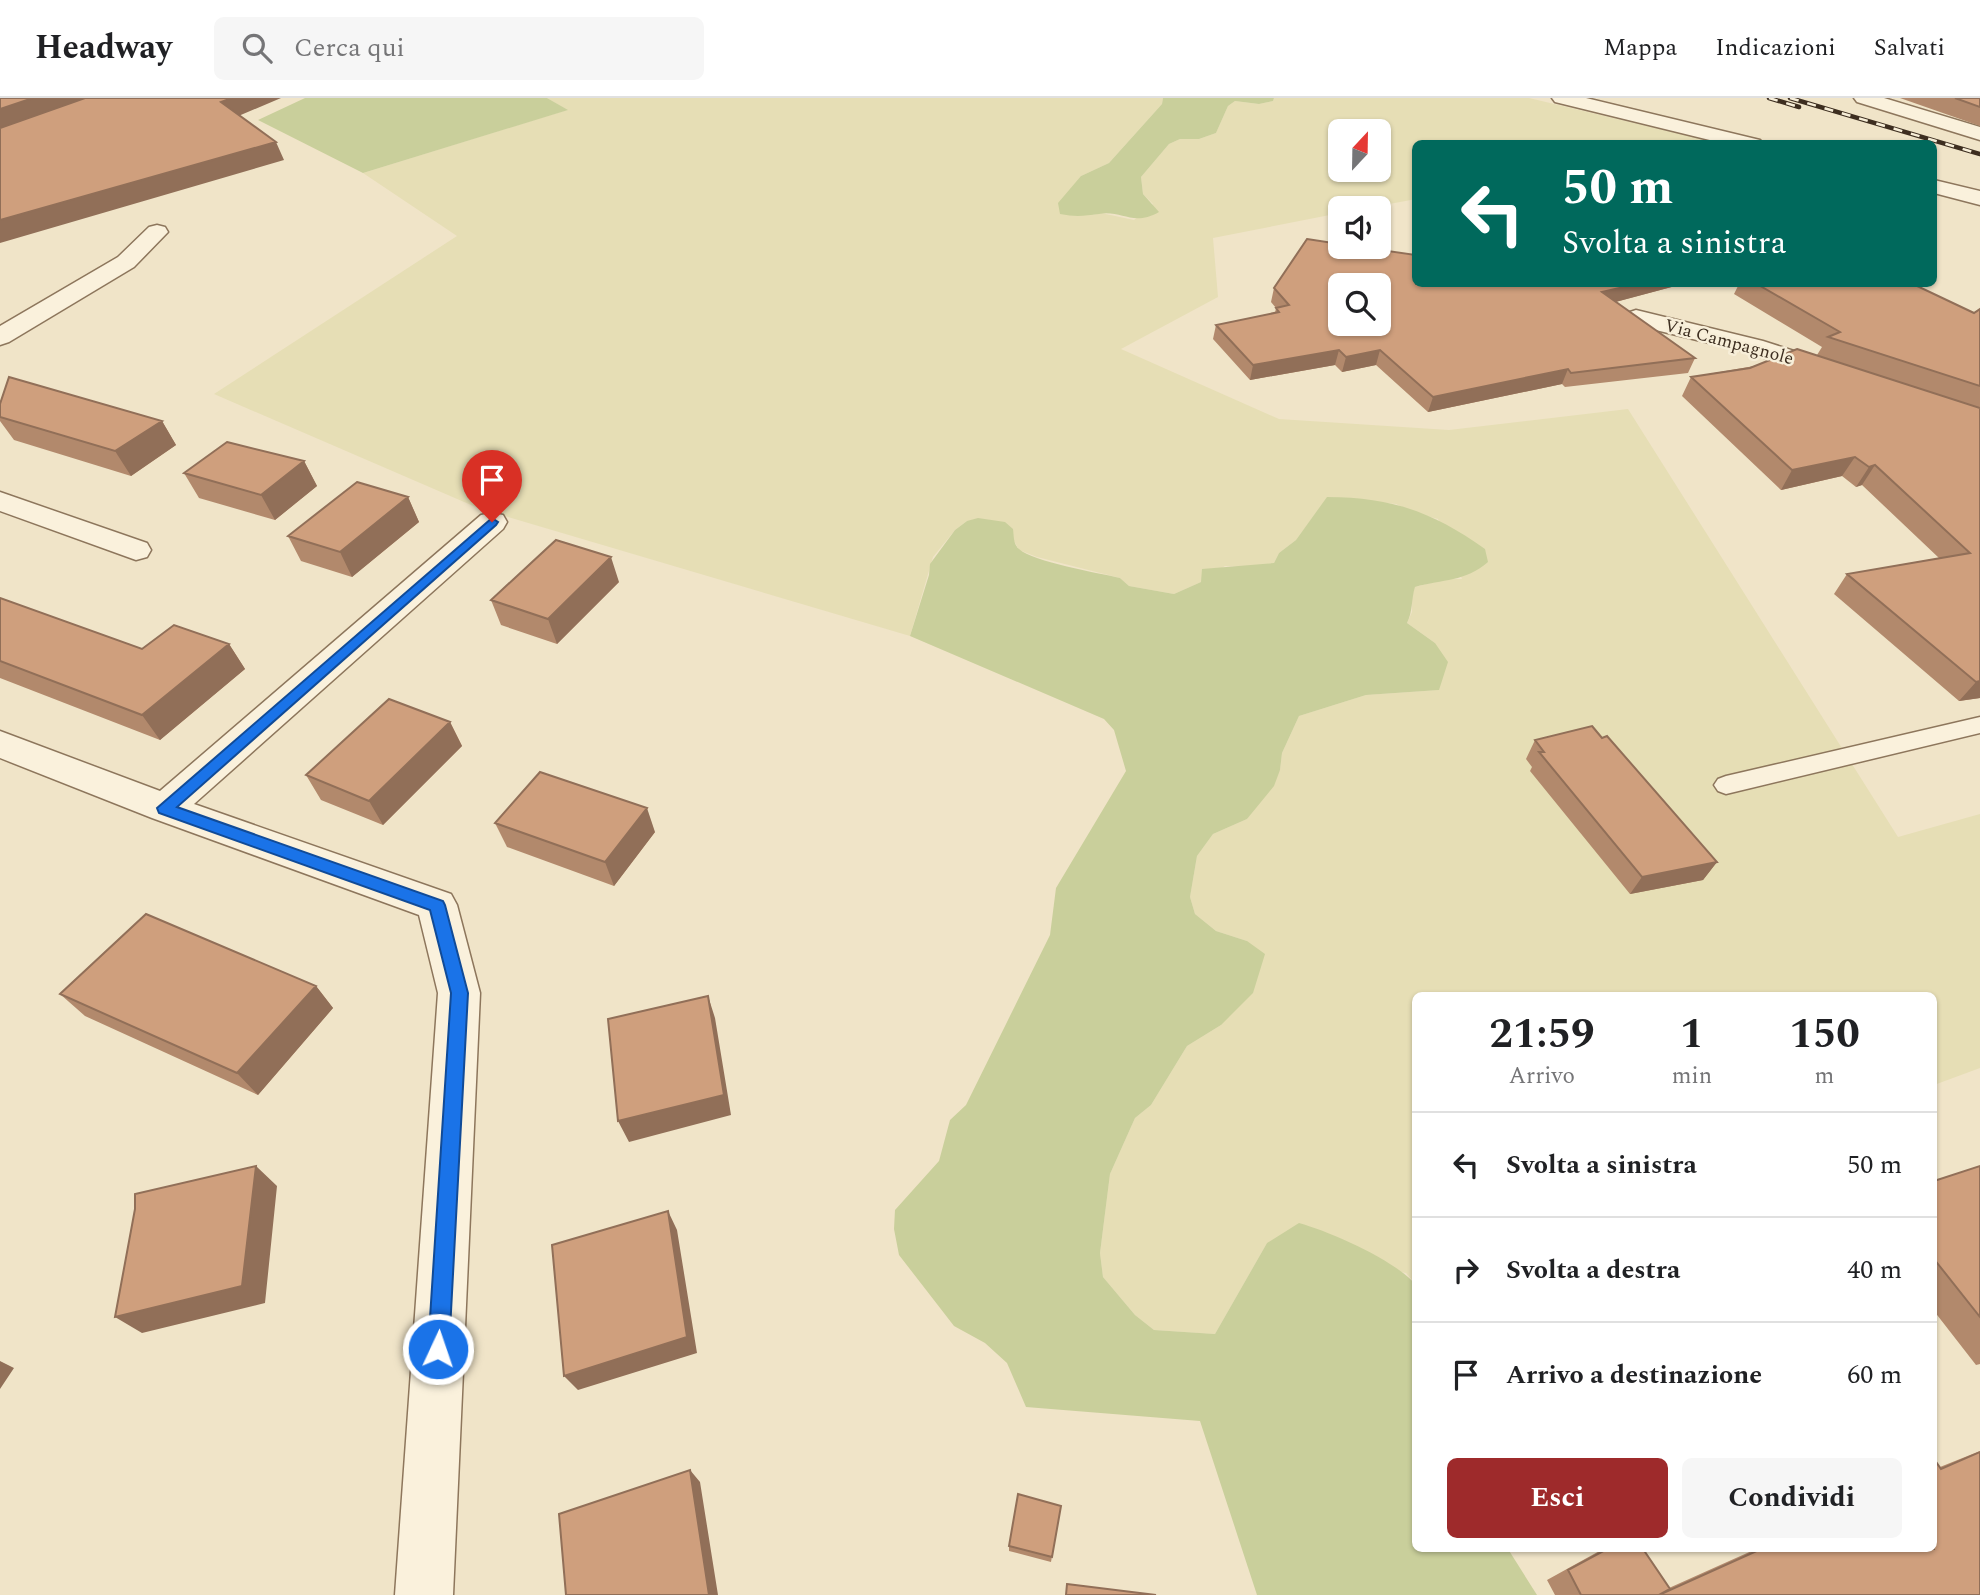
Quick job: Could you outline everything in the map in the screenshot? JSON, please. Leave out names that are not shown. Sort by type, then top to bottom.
[{"type":"street","points":[[1562,98],[1736,140]]},
{"type":"street","points":[[1864,98],[1980,134]]},
{"type":"street","points":[[1937,188],[1980,198]]},
{"type":"street","points":[[0,337],[126,262],[156,232]]},
{"type":"street","name":"Via Campagnole","points":[[1636,318],[1754,346],[1857,380]]},
{"type":"street","points":[[0,501],[136,550]]},
{"type":"street","points":[[165,808],[492,522]]},
{"type":"street","points":[[0,744],[165,808],[437,905],[459,993],[424,1595]]},
{"type":"lane","points":[[1726,785],[1980,724]]},
{"type":"shaded area","points":[[547,98],[1163,98],[1162,104],[1109,163],[1081,176],[1093,215],[1101,213],[1134,220],[1153,204],[1143,194],[1141,177],[1169,144],[1180,139],[1199,139],[1216,133],[1228,106],[1235,101],[1259,104],[1273,101],[1274,98],[1529,98],[1705,140],[1412,140],[1412,200],[1391,204],[1391,196],[1328,196],[1328,215],[1213,238],[1218,297],[1121,349],[1279,419],[1449,430],[1628,409],[1898,837],[1980,814],[1980,1068],[1937,1084],[1937,992],[1412,992],[1412,1280],[1406,1273],[1267,1243],[1215,1334],[1154,1330],[1135,1315],[1103,1277],[1100,1253],[1110,1174],[1135,1118],[1151,1105],[1187,1046],[1221,1025],[1247,941],[1216,931],[1195,914],[1190,897],[1197,856],[1213,834],[1247,819],[1280,770],[1282,753],[1299,716],[1366,695],[1439,690],[1435,643],[1407,623],[1412,612],[1415,587],[1446,579],[1462,579],[1438,519],[1414,513],[1396,504],[1328,497],[1296,540],[1279,553],[1274,563],[1249,567],[1225,566],[1201,582],[1174,594],[1129,586],[1120,578],[1037,557],[1019,550],[1014,541],[967,521],[955,530],[933,557],[910,636],[478,508],[214,394],[457,236],[363,173],[567,110]]},
{"type":"green space","points":[[305,98],[547,98],[568,110],[363,173],[258,120]]},
{"type":"green space","points":[[1163,98],[1274,98],[1273,101],[1259,104],[1235,101],[1228,106],[1216,133],[1199,139],[1180,139],[1169,144],[1141,177],[1143,194],[1159,212],[1142,218],[1107,213],[1079,216],[1060,214],[1058,203],[1081,176],[1109,163],[1162,104]]},
{"type":"green space","points":[[1327,497],[1371,500],[1410,509],[1447,525],[1485,549],[1488,562],[1462,577],[1415,587],[1407,623],[1435,643],[1448,662],[1439,690],[1366,695],[1299,716],[1282,753],[1274,786],[1247,819],[1213,834],[1197,856],[1190,897],[1195,914],[1216,931],[1247,941],[1265,954],[1253,993],[1221,1025],[1187,1046],[1151,1105],[1135,1118],[1110,1174],[1100,1253],[1103,1277],[1135,1315],[1154,1330],[1215,1334],[1267,1243],[1299,1223],[1345,1240],[1393,1266],[1412,1281],[1412,1552],[1510,1552],[1537,1595],[1257,1595],[1200,1421],[1026,1407],[1007,1363],[985,1343],[954,1326],[899,1255],[894,1229],[895,1210],[939,1161],[950,1120],[966,1105],[1050,935],[1056,888],[1126,771],[1114,730],[1104,719],[910,636],[930,564],[955,530],[967,521],[978,518],[1005,522],[1013,529],[1017,547],[1026,554],[1120,578],[1129,586],[1174,594],[1201,582],[1202,569],[1274,563],[1279,553],[1296,540]]},
{"type":"building","points":[[0,98],[33,98],[0,109]]},
{"type":"building","points":[[85,98],[232,98],[221,102],[276,142],[0,220],[0,128]]},
{"type":"building","points":[[1955,98],[1980,98],[1980,107]]},
{"type":"building","points":[[1307,239],[1328,242],[1328,259],[1391,259],[1391,251],[1412,254],[1412,287],[1624,287],[1602,292],[1695,358],[1571,373],[1568,369],[1433,397],[1380,350],[1346,357],[1339,350],[1253,365],[1216,325],[1279,312],[1276,308],[1289,305],[1274,288]]},
{"type":"building","points":[[1762,287],[1919,287],[1974,313],[1980,309],[1980,386],[1828,337],[1840,332]]},
{"type":"building","points":[[1797,349],[1980,408],[1980,681],[1976,682],[1847,574],[1970,553],[1875,465],[1869,467],[1855,457],[1792,470],[1691,377],[1750,368]]},
{"type":"building","points":[[9,377],[162,421],[115,451],[0,417],[0,404]]},
{"type":"building","points":[[227,442],[304,461],[261,495],[184,473]]},
{"type":"building","points":[[357,482],[408,497],[340,552],[288,536]]},
{"type":"building","points":[[556,540],[611,557],[548,619],[491,600]]},
{"type":"building","points":[[0,598],[142,649],[174,625],[229,644],[142,715],[0,661]]},
{"type":"building","points":[[389,699],[450,722],[369,801],[306,775]]},
{"type":"building","points":[[1592,726],[1602,738],[1607,736],[1717,862],[1642,877],[1539,752],[1544,752],[1535,740]]},
{"type":"building","points":[[540,772],[647,808],[605,862],[495,823]]},
{"type":"building","points":[[146,914],[316,986],[237,1073],[60,994]]},
{"type":"building","points":[[708,996],[724,1095],[618,1121],[608,1019]]},
{"type":"building","points":[[256,1166],[242,1286],[115,1317],[135,1209],[135,1194]]},
{"type":"building","points":[[1980,1166],[1980,1317],[1937,1263],[1937,1180]]},
{"type":"building","points":[[668,1211],[687,1337],[564,1376],[552,1245]]},
{"type":"building","points":[[1980,1452],[1980,1595],[1659,1595],[1754,1552],[1937,1552],[1937,1463],[1941,1469]]},
{"type":"building","points":[[690,1470],[709,1595],[566,1595],[559,1514]]},
{"type":"building","points":[[1018,1494],[1061,1506],[1052,1557],[1009,1546]]},
{"type":"building","points":[[1601,1552],[1645,1552],[1670,1589],[1659,1595],[1581,1595],[1568,1570]]},
{"type":"building","points":[[1067,1584],[1156,1595],[1066,1595]]},
{"type":"railway","points":[[1769,98],[1799,107]]},
{"type":"railway","points":[[1790,98],[1932,140]]},
{"type":"railway","points":[[1937,141],[1980,154]]},
{"type":"route","points":[[438,1349],[459,993],[437,905],[165,808],[492,522]]}]
